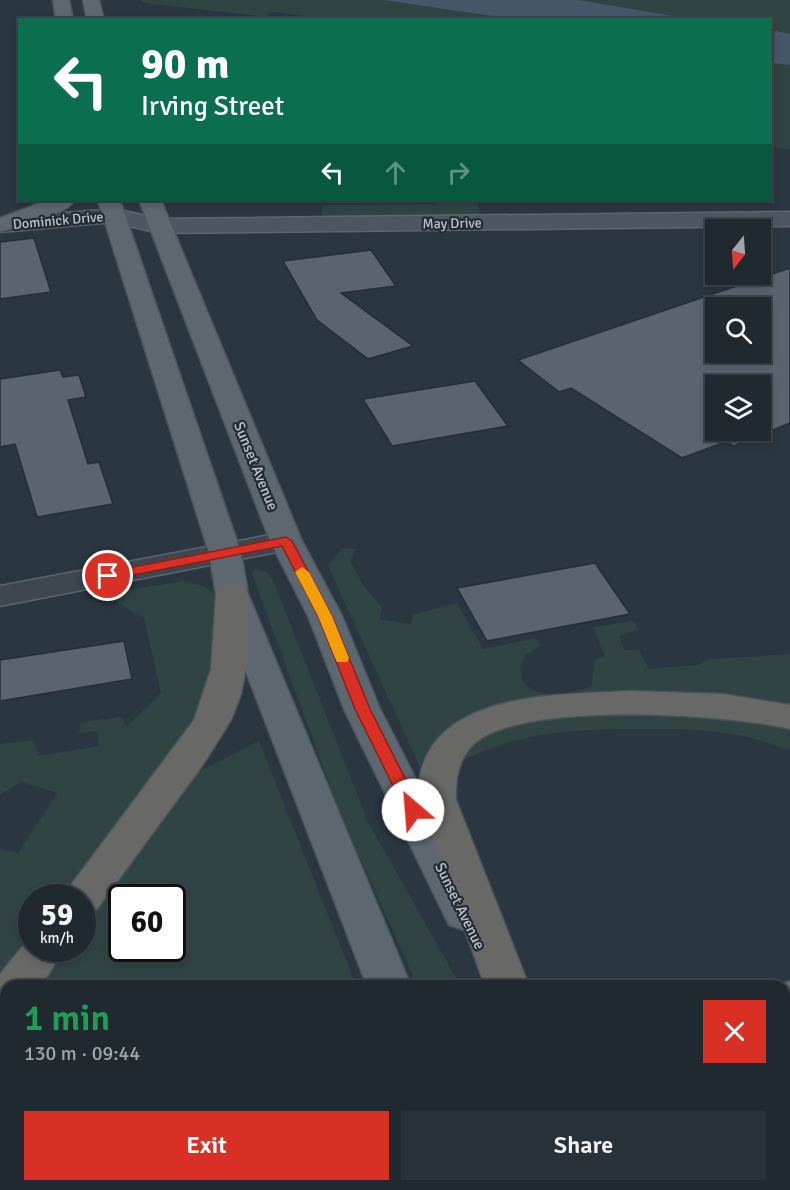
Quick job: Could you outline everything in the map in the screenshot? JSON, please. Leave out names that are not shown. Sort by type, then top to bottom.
[{"type":"highway","points":[[93,884],[183,764],[209,724],[222,697],[232,645],[232,594]]},
{"type":"highway","points":[[505,980],[436,800],[435,783],[448,750],[458,737],[489,720],[522,712],[583,705],[714,705],[763,710],[790,717]]},
{"type":"highway","points":[[21,980],[34,962]]},
{"type":"main road","points":[[61,0],[65,18]]},
{"type":"main road","points":[[91,0],[96,18]]},
{"type":"main road","points":[[0,225],[40,212],[62,201]]},
{"type":"main road","points":[[112,208],[225,553],[232,594],[387,980]]},
{"type":"main road","name":"May Drive","points":[[112,208],[154,213],[790,219]]},
{"type":"main road","name":"Sunset Avenue","points":[[154,213],[286,541],[325,616],[362,709],[497,980]]},
{"type":"street","name":"Dominick Drive","points":[[0,225],[112,208]]},
{"type":"street","points":[[0,596],[286,541]]},
{"type":"green space","points":[[140,0],[383,0],[505,18],[321,18],[272,12],[266,17],[144,3]]},
{"type":"green space","points":[[579,0],[790,0],[790,34],[772,30],[772,18],[682,18]]},
{"type":"green space","points":[[772,63],[790,65],[790,150],[772,146]]},
{"type":"green space","points":[[434,201],[477,201],[480,217],[323,217],[321,212],[324,205],[434,204]]},
{"type":"green space","points":[[342,548],[356,549],[350,561],[363,585],[382,608],[380,619],[410,624],[414,614],[457,603],[483,649],[536,638],[540,646],[525,655],[520,669],[524,682],[531,689],[547,694],[566,693],[591,686],[595,660],[605,656],[593,627],[633,621],[639,629],[619,636],[624,650],[639,650],[649,669],[697,665],[710,659],[790,654],[790,750],[737,735],[689,730],[611,729],[555,733],[503,744],[478,753],[427,782],[328,566]]},
{"type":"green space","points":[[255,569],[266,572],[273,580],[368,822],[457,980],[415,980],[342,818],[252,574]]},
{"type":"green space","points":[[183,581],[205,587],[218,596],[210,684],[177,748],[75,884],[18,884],[18,956],[0,979],[0,849],[18,853],[58,793],[21,782],[0,795],[0,744],[34,740],[38,756],[99,746],[98,731],[79,733],[81,722],[121,717],[127,726],[161,693],[144,618],[102,594]]},
{"type":"green space","points":[[259,741],[354,980],[33,980],[46,962],[96,962],[96,900],[108,885],[108,962],[186,962],[186,884],[109,884],[190,776]]},
{"type":"water","points":[[383,0],[579,0],[685,18],[505,18]]},
{"type":"water","points":[[772,30],[790,34],[790,65],[772,63]]},
{"type":"building","points":[[34,238],[51,292],[0,299],[0,242]]},
{"type":"building","points":[[371,250],[396,286],[341,293],[413,346],[368,359],[317,320],[283,261]]},
{"type":"building","points":[[790,268],[790,423],[771,431],[771,375],[705,375],[705,441],[746,441],[734,446],[725,442],[682,458],[571,388],[559,392],[518,360],[740,285],[771,285],[771,274]]},
{"type":"building","points":[[60,370],[63,377],[79,375],[86,397],[68,400],[88,464],[99,462],[113,504],[37,517],[15,444],[0,447],[0,379]]},
{"type":"building","points":[[475,381],[508,426],[392,446],[363,399]]},
{"type":"building","points":[[595,563],[630,614],[487,641],[457,588]]},
{"type":"building","points":[[124,641],[132,679],[0,701],[0,660]]},
{"type":"slow traffic","points":[[302,572],[325,616],[342,658]]},
{"type":"route","points":[[108,576],[286,541],[325,616],[362,709],[413,810]]}]
